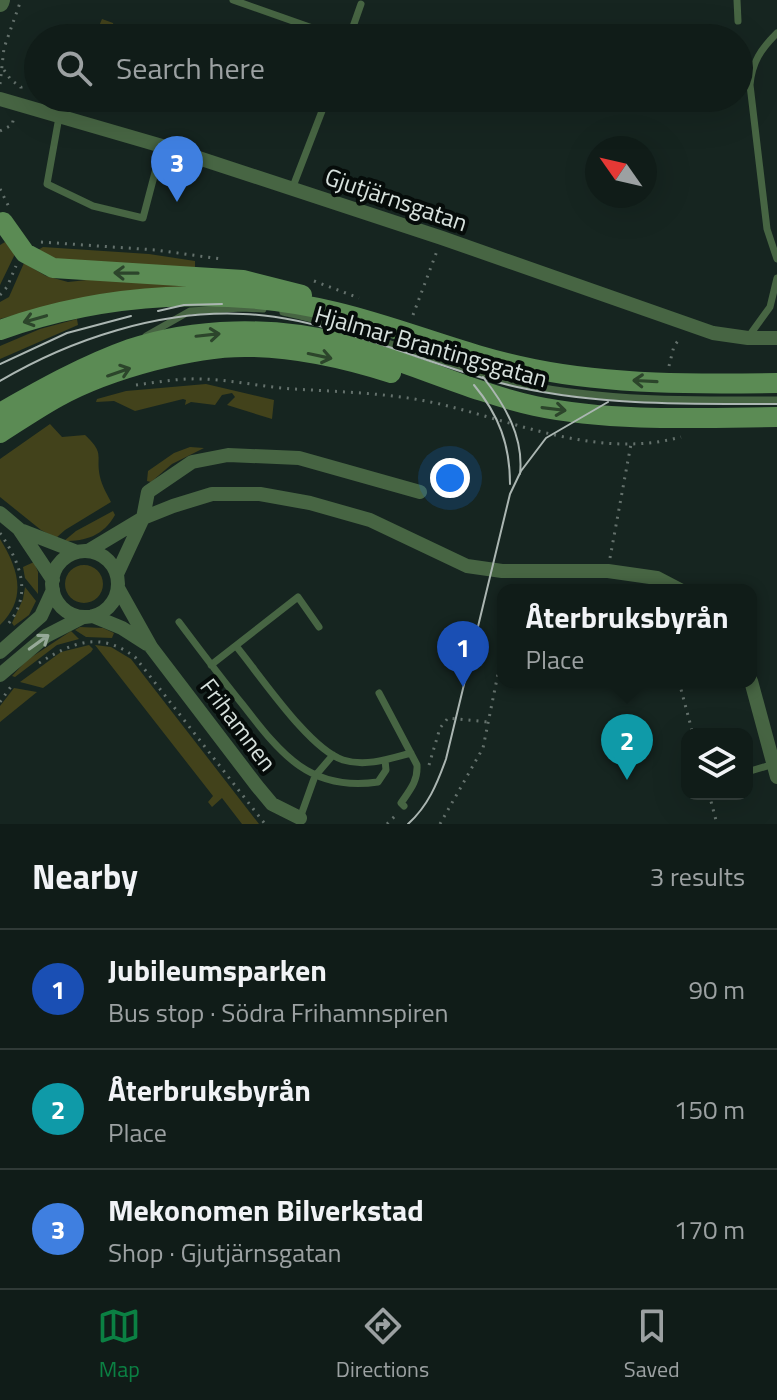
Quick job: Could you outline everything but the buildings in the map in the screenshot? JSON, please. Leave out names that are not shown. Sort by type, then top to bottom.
[{"type":"main road","points":[[1,223],[25,253],[53,268],[243,280],[315,299],[338,312]]},
{"type":"main road","name":"Hjalmar Brantingsgatan","points":[[0,330],[70,308],[142,299],[222,297],[295,303],[338,312],[485,358],[574,376],[716,384],[777,383]]},
{"type":"main road","name":"Hjalmar Brantingsgatan","points":[[0,413],[105,358],[163,340],[210,334],[279,332],[340,343],[478,391],[530,405],[613,415],[777,417]]},
{"type":"main road","points":[[0,433],[59,396],[129,368],[187,354],[251,347],[323,356],[438,388],[478,391]]},
{"type":"street","name":"Gjutjärnsgatan","points":[[0,99],[24,106]]},
{"type":"street","name":"Gjutjärnsgatan","points":[[43,112],[162,146],[442,238],[713,333],[777,338]]},
{"type":"street","points":[[0,675],[46,636],[110,606],[143,518],[148,492],[168,475],[192,462],[228,455],[299,458],[420,492]]},
{"type":"street","points":[[0,651],[41,616],[60,562],[143,518],[212,494],[260,494],[310,503],[370,520],[467,566],[502,571],[608,571],[657,578],[668,584]]},
{"type":"street","points":[[0,513],[19,529],[46,542],[106,558],[117,581]]},
{"type":"street","points":[[19,529],[64,609],[88,616]]},
{"type":"street","name":"Frihamnen","points":[[117,581],[151,647],[272,804],[300,818]]},
{"type":"street","name":"Frihamnen","points":[[88,616],[122,628],[151,647]]},
{"type":"street","points":[[754,688],[769,724],[775,770]]},
{"type":"lane","points":[[233,0],[301,24]]},
{"type":"lane","points":[[737,0],[738,21]]},
{"type":"lane","points":[[354,24],[361,4]]},
{"type":"lane","points":[[753,63],[777,33]]},
{"type":"lane","points":[[753,110],[767,229],[777,259]]},
{"type":"lane","points":[[292,189],[322,112]]},
{"type":"lane","points":[[59,117],[47,184],[93,206],[143,218],[162,146]]},
{"type":"lane","points":[[748,338],[770,307],[777,278]]},
{"type":"lane","points":[[105,358],[190,311],[242,308],[277,311],[357,331],[477,372],[575,394],[639,400],[777,400]]},
{"type":"lane","points":[[338,312],[357,331]]},
{"type":"lane","points":[[211,665],[298,597],[319,627]]},
{"type":"lane","points":[[179,622],[287,758],[315,776],[355,785],[378,782],[386,770],[385,760]]},
{"type":"lane","points":[[236,646],[303,728],[333,755],[367,763],[411,753]]},
{"type":"lane","points":[[379,693],[417,765],[418,776],[401,803],[404,806]]},
{"type":"lane","points":[[300,818],[315,776],[333,755]]},
{"type":"lane","points":[[753,772],[775,770]]},
{"type":"path","points":[[0,87],[4,48],[21,0]]},
{"type":"path","points":[[412,318],[442,238]]},
{"type":"path","points":[[668,367],[674,346],[684,335]]},
{"type":"path","points":[[124,387],[207,379],[394,397],[442,405],[551,434],[597,442],[661,443],[685,436]]},
{"type":"path","points":[[609,584],[608,571],[631,444]]},
{"type":"path","points":[[0,533],[18,565],[24,590],[14,616],[5,626]]},
{"type":"path","points":[[32,668],[67,647],[88,641],[121,646],[135,657],[265,824]]},
{"type":"path","points":[[440,824],[483,748],[497,678]]},
{"type":"path","points":[[0,702],[13,685]]},
{"type":"path","points":[[681,688],[691,728]]},
{"type":"path","points":[[426,775],[440,728],[448,718],[488,722]]},
{"type":"path","points":[[711,800],[717,824]]},
{"type":"path","points":[[387,824],[404,806]]},
{"type":"shaded area","points":[[5,242],[15,254],[0,285],[0,245]]},
{"type":"shaded area","points":[[43,247],[149,254],[195,261],[195,269],[61,263],[38,250]]},
{"type":"shaded area","points":[[24,263],[46,276],[68,282],[105,278],[226,282],[68,301],[0,319],[0,302],[9,297]]},
{"type":"shaded area","points":[[77,319],[78,325],[0,359],[0,346],[40,329]]},
{"type":"shaded area","points":[[206,384],[274,400],[272,419],[227,405],[235,397],[232,393],[222,395],[215,405],[191,402],[185,405],[186,400],[183,399],[135,411],[114,401],[96,402],[97,399],[126,391]]},
{"type":"shaded area","points":[[50,424],[62,437],[85,435],[91,442],[98,451],[100,477],[111,502],[56,538],[41,530],[0,497],[0,459]]},
{"type":"shaded area","points":[[190,447],[204,448],[172,464],[151,482],[147,481],[148,471],[174,453]]},
{"type":"shaded area","points":[[113,511],[115,515],[99,532],[80,540],[64,541],[76,531]]},
{"type":"shaded area","points":[[0,539],[12,561],[17,594],[9,615],[0,625]]},
{"type":"shaded area","points":[[34,562],[38,572],[38,594],[25,578],[23,567]]},
{"type":"shaded area","points":[[84,565],[97,571],[103,584],[97,597],[84,603],[71,597],[65,584],[71,571]]},
{"type":"shaded area","points":[[25,587],[36,601],[29,615],[14,626],[12,623]]},
{"type":"shaded area","points":[[80,627],[103,628],[114,633],[112,638],[86,637],[75,630]]},
{"type":"shaded area","points":[[71,631],[79,639],[57,645],[15,677],[12,676],[27,660]]},
{"type":"shaded area","points":[[89,645],[93,649],[91,652],[43,688],[20,682],[61,652]]},
{"type":"shaded area","points":[[95,645],[111,647],[131,659],[259,824],[242,824],[222,798],[212,807],[208,802],[213,796]]},
{"type":"shaded area","points":[[14,688],[37,692],[0,722],[0,706]]},
{"type":"tram line","points":[[158,311],[184,305],[222,304]]},
{"type":"tram line","points":[[0,381],[56,352],[117,330],[180,317],[243,314],[319,326],[473,375],[550,393],[647,403],[777,404]]},
{"type":"tram line","points":[[0,364],[67,333],[131,316]]},
{"type":"tram line","points":[[483,377],[499,399],[516,434],[520,474]]},
{"type":"tram line","points":[[474,385],[501,431],[508,456],[510,484]]},
{"type":"tram line","points":[[408,824],[431,794],[446,759],[510,494],[521,471],[546,438],[608,402]]},
{"type":"place","name":"Mekonomen Bilverkstad","points":[[177,202]]},
{"type":"place","name":"Jubileumsparken","points":[[463,687]]},
{"type":"place","name":"Återbruksbyrån","points":[[627,780]]}]
